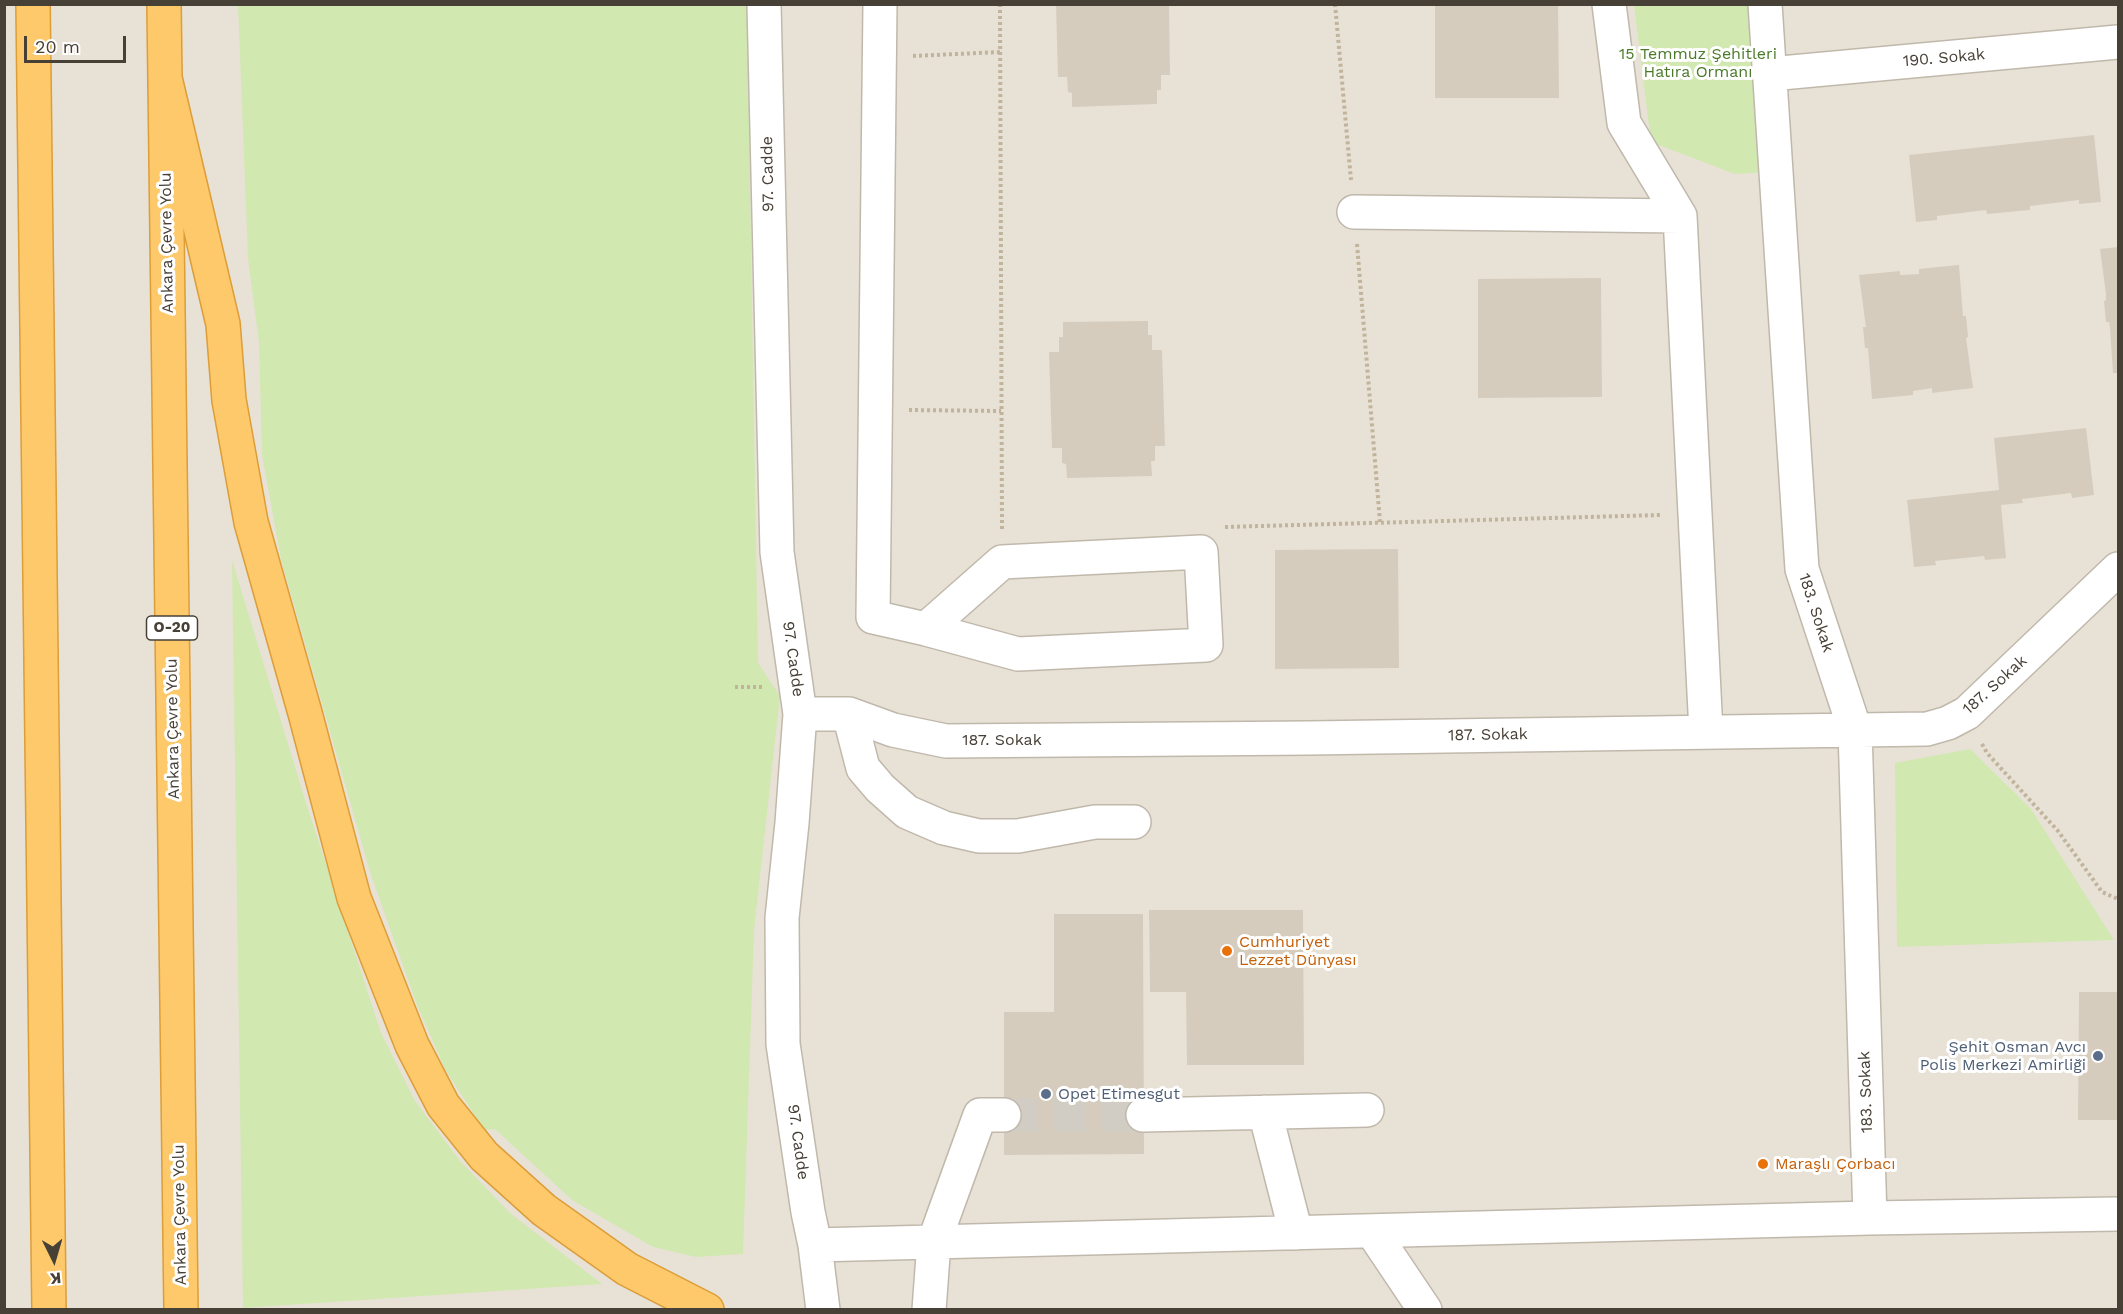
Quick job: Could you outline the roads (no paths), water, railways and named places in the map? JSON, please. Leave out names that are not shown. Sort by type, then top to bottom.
[{"type":"highway","points":[[33,4],[49,1310]]},
{"type":"highway","name":"Ankara Çevre Yolu","points":[[164,4],[181,1310]]},
{"type":"highway","points":[[165,78],[223,324],[229,400],[251,522],[354,897],[412,1045],[443,1105],[484,1156],[544,1210],[627,1269],[706,1310]]},
{"type":"street","name":"97. Cadde","points":[[764,4],[777,552],[800,714],[782,918],[783,1044],[823,1310]]},
{"type":"street","points":[[880,4],[873,617],[1018,654],[1206,645],[1201,552],[1002,562],[926,629]]},
{"type":"street","points":[[1609,4],[1624,123],[1680,216],[1706,732]]},
{"type":"street","name":"183. Sokak","points":[[1765,4],[1802,569],[1855,730],[1870,1218]]},
{"type":"street","name":"190. Sokak","points":[[1770,74],[2118,42]]},
{"type":"street","points":[[1354,212],[1680,216]]},
{"type":"street","name":"187. Sokak","points":[[800,714],[849,714],[893,730],[946,741],[1926,729],[1948,723],[1967,713],[2118,569]]},
{"type":"street","points":[[849,714],[863,768],[880,788],[907,812],[944,828],[979,836],[1018,836],[1095,822],[1134,822]]},
{"type":"street","points":[[1143,1115],[1367,1110]]},
{"type":"street","points":[[1265,1112],[1296,1233]]},
{"type":"street","points":[[929,1310],[934,1242],[980,1115],[1004,1115]]},
{"type":"street","points":[[815,1245],[1870,1218],[2118,1214]]},
{"type":"street","points":[[1372,1231],[1425,1310]]},
{"type":"tunnel","points":[[1004,1115],[1143,1115]]},
{"type":"place","name":"Cumhuriyet Lezzet Dünyası","points":[[1227,951]]},
{"type":"place","name":"Şehit Osman Avcı Polis Merkezi Amirliği","points":[[2098,1056]]},
{"type":"place","name":"Opet Etimesgut","points":[[1046,1094]]},
{"type":"place","name":"Maraşlı Çorbacı","points":[[1763,1164]]},
{"type":"park label","name":"15 Temmuz Şehitleri Hatıra Ormanı","points":[[1698,63]]}]
